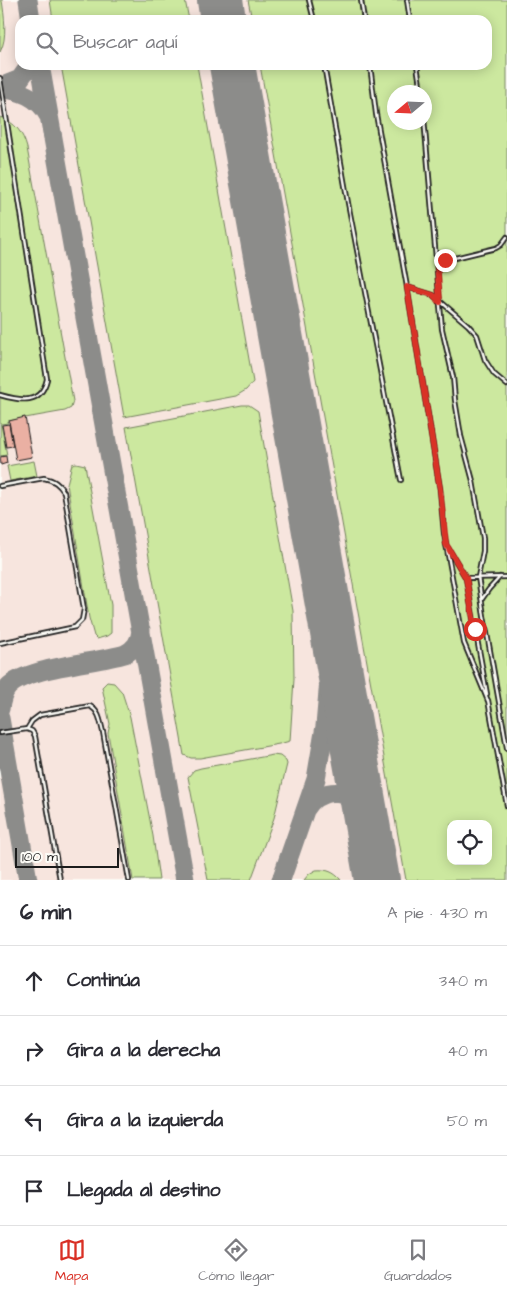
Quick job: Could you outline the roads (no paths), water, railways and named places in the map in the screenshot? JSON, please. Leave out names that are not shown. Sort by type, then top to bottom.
[{"type":"lane","points":[[310,0],[313,15]]},
{"type":"lane","points":[[361,0],[363,15]]},
{"type":"lane","points":[[407,0],[409,15]]},
{"type":"lane","points":[[325,70],[348,203],[401,480]]},
{"type":"lane","points":[[371,70],[376,114],[440,489],[446,544],[464,643],[488,701]]},
{"type":"lane","points":[[418,70],[420,85]]},
{"type":"lane","points":[[0,78],[47,379],[46,386],[40,395],[31,399],[16,399],[0,395]]},
{"type":"lane","points":[[425,130],[442,329],[453,377],[455,400],[483,538],[483,551],[478,577],[507,748]]},
{"type":"lane","points":[[437,262],[496,248],[507,237]]},
{"type":"lane","points":[[407,287],[433,295],[472,330],[476,335],[489,367],[507,385]]},
{"type":"lane","points":[[0,486],[44,478],[51,480],[61,487],[64,492],[84,610],[82,620],[75,627],[0,643]]},
{"type":"lane","points":[[446,544],[466,578],[507,806]]},
{"type":"lane","points":[[481,601],[500,577]]},
{"type":"lane","points":[[466,578],[507,577]]},
{"type":"lane","points":[[27,729],[32,721],[40,715],[90,706],[96,709],[103,732],[129,880]]},
{"type":"lane","points":[[0,733],[27,729],[32,731],[35,736],[60,880]]}]
